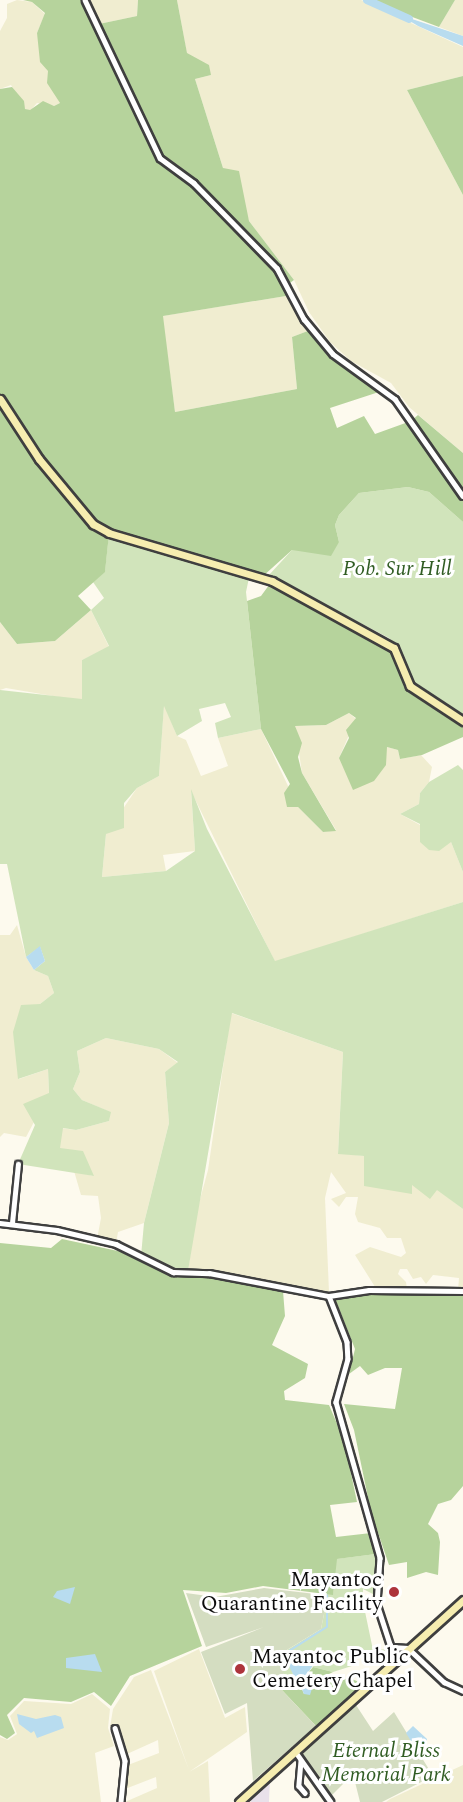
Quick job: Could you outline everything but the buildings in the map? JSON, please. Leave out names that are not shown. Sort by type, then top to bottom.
[{"type":"main road","points":[[0,399],[39,459],[93,524],[109,533],[250,573],[282,586],[394,648],[410,686],[463,721]]},
{"type":"main road","points":[[239,1802],[463,1600]]},
{"type":"street","points":[[85,0],[160,158],[194,183],[277,268],[304,319],[333,354],[395,399],[463,496]]},
{"type":"street","points":[[12,1223],[18,1164]]},
{"type":"street","points":[[0,1223],[12,1223],[116,1244],[173,1272],[209,1273],[329,1296],[369,1290],[463,1291]]},
{"type":"street","points":[[329,1296],[347,1342],[348,1359],[336,1401],[380,1558],[377,1604],[393,1649],[411,1649],[444,1682],[463,1691]]},
{"type":"street","points":[[115,1728],[125,1761],[120,1802]]},
{"type":"street","points":[[295,1751],[331,1802]]},
{"type":"street","points":[[301,1761],[298,1786],[305,1793]]},
{"type":"shaded area","points":[[17,0],[32,2],[45,14],[37,33],[60,103],[54,106],[37,103],[30,111],[25,109],[11,85],[0,89],[0,31],[7,18],[7,4]]},
{"type":"shaded area","points":[[88,0],[138,0],[137,16],[99,24]]},
{"type":"shaded area","points":[[177,0],[361,0],[463,47],[463,76],[407,90],[463,195],[463,453],[409,407],[391,383],[351,361],[330,342],[309,312],[294,280],[249,221],[241,196],[223,168],[195,79],[211,75],[187,54]]},
{"type":"shaded area","points":[[455,0],[463,0],[463,36],[439,27]]},
{"type":"shaded area","points":[[292,295],[313,329],[292,337],[297,389],[175,412],[162,316]]},
{"type":"shaded area","points":[[91,610],[109,647],[82,660],[82,701],[6,688],[0,690],[0,622],[17,644],[55,641]]},
{"type":"shaded area","points":[[164,704],[177,736],[186,740],[201,776],[228,766],[218,738],[261,729],[298,807],[323,832],[336,830],[302,773],[295,726],[326,725],[349,713],[356,719],[339,758],[387,747],[398,750],[400,759],[421,755],[432,767],[429,782],[420,793],[419,804],[400,814],[451,842],[463,872],[463,902],[275,962],[191,791],[195,851],[163,855],[166,871],[102,877],[106,834],[137,788],[159,776]]},
{"type":"shaded area","points":[[17,925],[26,957],[34,970],[48,976],[54,993],[40,1004],[19,1079],[48,1069],[49,1094],[26,1137],[4,1133],[0,1137],[0,935],[10,935]]},
{"type":"shaded area","points":[[231,1013],[343,1052],[338,1153],[364,1156],[412,1193],[412,1185],[437,1189],[463,1209],[463,1291],[458,1291],[459,1278],[433,1275],[426,1284],[421,1277],[413,1279],[407,1269],[400,1269],[398,1274],[406,1282],[407,1289],[377,1290],[355,1255],[370,1247],[401,1257],[406,1253],[401,1238],[387,1238],[380,1228],[358,1222],[355,1214],[358,1197],[346,1197],[339,1207],[331,1199],[346,1193],[331,1172],[325,1198],[329,1292],[278,1288],[204,1269],[188,1271],[196,1214],[208,1170]]},
{"type":"shaded area","points":[[106,1038],[159,1049],[178,1063],[165,1072],[169,1123],[144,1223],[118,1232],[116,1244],[97,1239],[101,1218],[98,1196],[81,1195],[74,1171],[93,1176],[59,1148],[61,1128],[76,1130],[109,1121],[110,1112],[82,1100],[73,1089],[80,1072],[77,1051]]},
{"type":"shaded area","points":[[199,1649],[225,1718],[245,1707],[247,1732],[189,1772],[208,1761],[210,1802],[125,1802],[157,1788],[156,1777],[125,1789],[128,1765],[159,1753],[158,1740],[127,1754],[116,1725],[110,1727],[113,1709],[134,1677],[151,1670],[189,1770],[154,1671]]},
{"type":"shaded area","points":[[92,1694],[110,1709],[108,1728],[114,1746],[95,1753],[101,1802],[0,1802],[0,1737],[8,1740],[17,1734],[10,1716],[24,1701],[71,1704]]},
{"type":"shaded area","points":[[463,1765],[463,1802],[386,1802],[390,1799]]},
{"type":"shaded area","points":[[270,1777],[269,1802],[251,1802],[251,1795]]},
{"type":"green space","points":[[23,0],[85,0],[99,24],[137,16],[138,0],[177,0],[187,53],[209,65],[211,75],[195,79],[223,168],[239,171],[249,221],[294,280],[287,285],[292,295],[163,316],[175,412],[297,389],[292,337],[313,329],[337,358],[385,390],[330,408],[337,428],[364,416],[375,434],[411,421],[418,415],[463,453],[463,522],[429,492],[408,487],[359,493],[339,515],[335,525],[339,542],[331,556],[292,550],[262,577],[109,534],[105,572],[78,596],[91,610],[55,641],[17,644],[0,622],[0,89],[12,87],[24,101],[25,109],[30,110],[43,101],[54,106],[60,103],[47,83],[48,71],[40,62],[37,33],[45,13],[32,2]]},
{"type":"green space","points":[[367,0],[455,0],[439,27]]},
{"type":"green space","points":[[463,76],[463,195],[407,90]]},
{"type":"green space","name":"Pob. Sur Hill","points":[[408,487],[429,492],[463,522],[463,718],[430,699],[409,679],[400,650],[389,638],[269,575],[292,550],[339,542],[335,525],[339,515],[359,493]]},
{"type":"green space","points":[[109,533],[250,573],[246,592],[261,729],[218,738],[215,723],[231,717],[225,703],[199,709],[202,721],[177,736],[164,706],[159,776],[137,788],[124,803],[124,828],[106,834],[102,877],[166,871],[195,851],[191,789],[207,829],[275,961],[463,902],[463,1209],[437,1190],[430,1199],[412,1185],[412,1194],[364,1186],[364,1156],[338,1154],[343,1052],[232,1013],[188,1271],[173,1272],[141,1256],[144,1223],[169,1123],[165,1072],[178,1062],[159,1049],[106,1038],[77,1051],[80,1072],[73,1089],[82,1100],[111,1112],[109,1121],[76,1130],[63,1128],[60,1148],[83,1151],[94,1176],[18,1164],[35,1125],[23,1104],[49,1093],[48,1069],[18,1079],[13,1032],[21,1005],[40,1004],[54,993],[48,976],[34,970],[45,961],[40,947],[26,957],[7,864],[0,864],[0,690],[82,699],[82,660],[109,646],[91,610],[104,598],[93,582],[105,571]]},
{"type":"green space","points":[[272,581],[395,649],[406,679],[463,721],[463,737],[422,755],[400,759],[398,750],[387,747],[386,765],[374,781],[353,790],[339,758],[349,738],[346,730],[356,718],[349,713],[326,725],[295,726],[302,743],[298,757],[302,773],[336,831],[323,832],[298,807],[287,807],[284,793],[290,784],[261,729],[247,601],[261,596]]},
{"type":"green space","points":[[458,765],[463,770],[463,872],[451,842],[439,851],[429,850],[420,842],[420,824],[400,814],[419,804],[420,793],[429,782]]},
{"type":"green space","points":[[62,1239],[141,1256],[171,1276],[215,1278],[283,1291],[285,1316],[272,1345],[308,1364],[305,1378],[284,1391],[285,1400],[329,1405],[344,1440],[357,1502],[330,1505],[336,1537],[371,1533],[376,1554],[337,1559],[333,1595],[263,1586],[226,1593],[183,1590],[202,1646],[130,1676],[111,1706],[94,1692],[71,1702],[24,1698],[7,1715],[15,1733],[7,1739],[0,1735],[0,1243],[51,1248]]},
{"type":"green space","points":[[463,1292],[463,1486],[451,1500],[438,1504],[428,1524],[438,1533],[440,1542],[438,1575],[426,1572],[407,1578],[407,1562],[389,1565],[371,1512],[354,1430],[344,1404],[395,1409],[402,1368],[385,1368],[368,1375],[360,1366],[349,1374],[355,1349],[334,1296]]},
{"type":"green space","points":[[379,1555],[382,1569],[377,1596],[363,1589],[363,1602],[373,1650],[393,1649],[355,1658],[355,1665],[333,1672],[313,1667],[314,1664],[306,1658],[291,1663],[293,1674],[286,1679],[279,1664],[279,1655],[321,1629],[326,1604],[324,1594],[333,1594],[336,1559]]},
{"type":"green space","points":[[264,1588],[324,1595],[326,1604],[321,1629],[277,1656],[287,1682],[279,1687],[316,1726],[253,1781],[247,1703],[225,1714],[201,1652],[264,1627],[206,1647],[186,1593],[215,1597]]},
{"type":"green space","points":[[313,1667],[333,1672],[329,1674],[333,1682],[349,1678],[367,1685],[316,1726],[280,1688],[288,1679],[289,1685],[301,1687],[304,1694],[309,1684],[307,1674]]},
{"type":"green space","name":"Eternal Bliss Memorial Park","points":[[356,1705],[373,1731],[394,1712],[433,1776],[382,1802],[360,1802],[353,1774],[331,1796],[319,1789],[298,1754]]},
{"type":"water","points":[[400,15],[463,36],[463,46],[418,26]]},
{"type":"water","points":[[40,946],[45,961],[34,970],[26,957]]},
{"type":"water","points":[[75,1587],[70,1604],[53,1597],[57,1591]]},
{"type":"water","points":[[95,1654],[102,1672],[66,1668],[66,1658]]},
{"type":"water","points":[[306,1658],[314,1664],[307,1674],[313,1685],[310,1695],[304,1694],[301,1687],[289,1685],[287,1679],[293,1674],[288,1664]]},
{"type":"water","points":[[17,1714],[36,1719],[55,1715],[61,1717],[64,1728],[37,1738],[34,1731],[31,1733],[19,1724]]},
{"type":"water","points":[[413,1726],[427,1739],[425,1754],[420,1756],[406,1733]]},
{"type":"waterway","points":[[367,0],[409,19]]},
{"type":"waterway","points":[[283,1655],[327,1627],[327,1596]]},
{"type":"waterway","points":[[284,1655],[313,1654]]},
{"type":"place","name":"Mayantoc Quarantine Facility","points":[[394,1592]]},
{"type":"place","name":"Mayantoc Public Cemetery Chapel","points":[[240,1669]]}]
